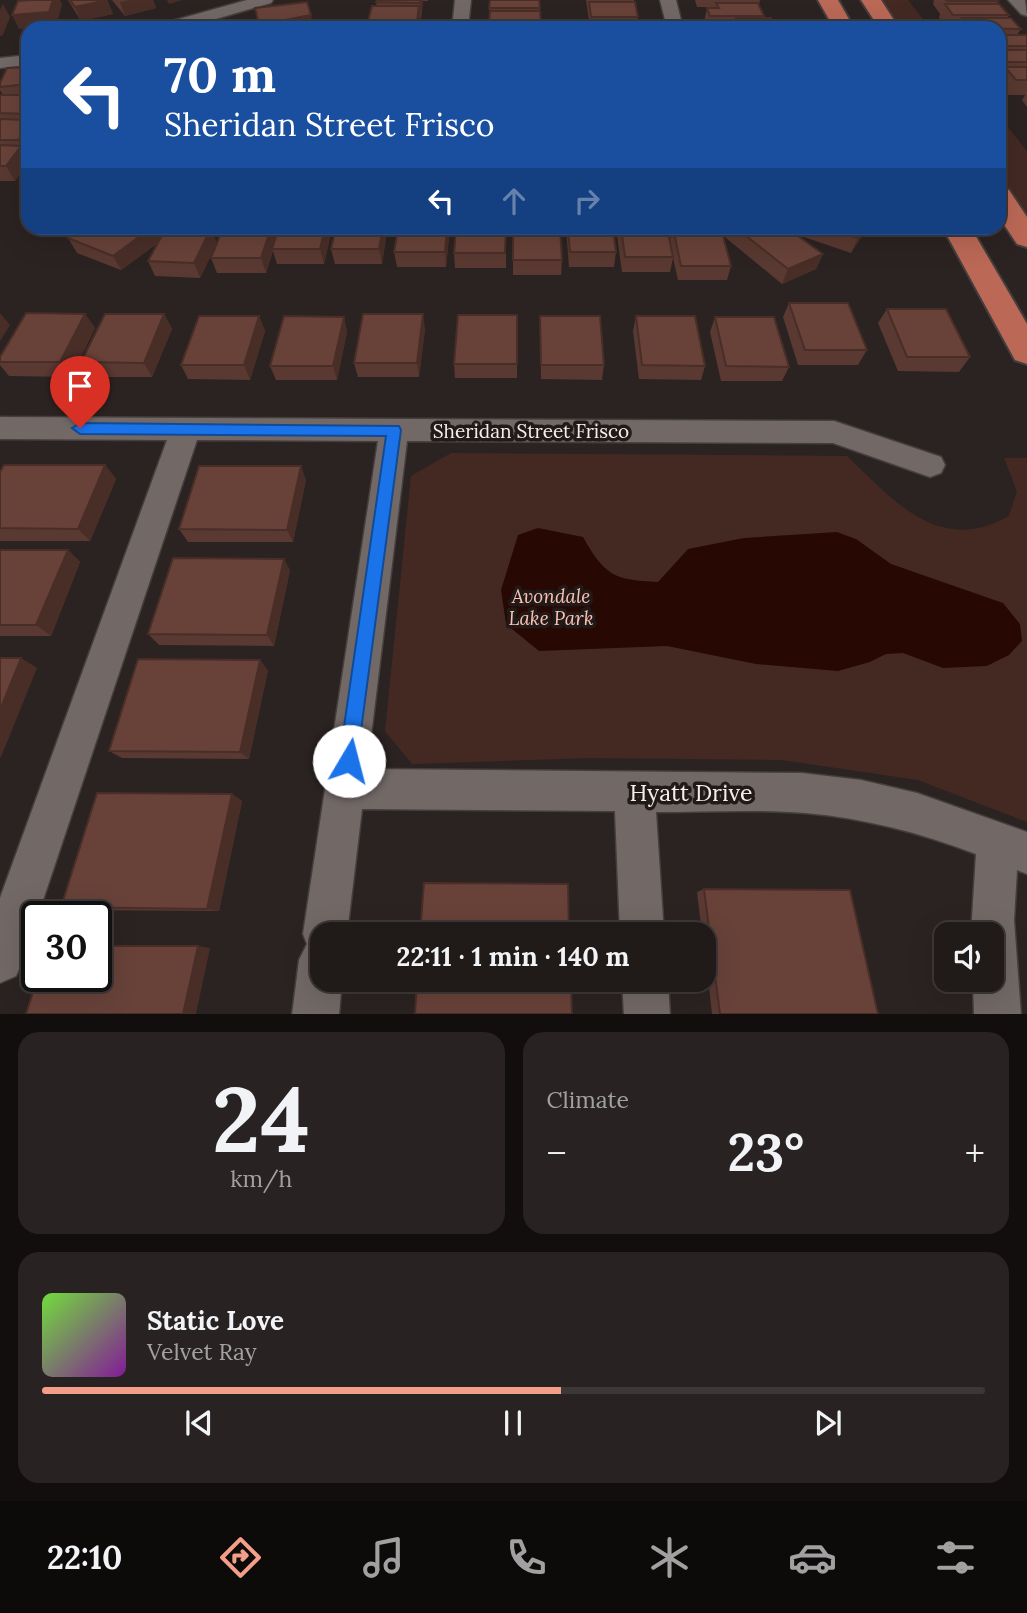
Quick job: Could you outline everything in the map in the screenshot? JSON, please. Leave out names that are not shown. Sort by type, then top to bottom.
[{"type":"main road","points":[[828,0],[840,21]]},
{"type":"main road","points":[[870,0],[884,21]]},
{"type":"main road","points":[[1006,206],[1027,238]]},
{"type":"main road","points":[[961,235],[1027,352]]},
{"type":"street","points":[[193,21],[265,0]]},
{"type":"street","points":[[461,21],[463,0]]},
{"type":"street","points":[[668,0],[673,21]]},
{"type":"street","points":[[1016,0],[1027,11]]},
{"type":"street","points":[[215,15],[221,21]]},
{"type":"street","points":[[0,63],[21,61]]},
{"type":"street","name":"Sheridan Street Frisco","points":[[0,428],[834,432],[930,465]]},
{"type":"street","points":[[0,960],[186,429]]},
{"type":"street","points":[[328,922],[394,430]]},
{"type":"street","name":"Hyatt Drive","points":[[345,789],[802,793],[840,796],[917,812],[1013,847]]},
{"type":"street","points":[[634,792],[641,922]]},
{"type":"street","points":[[998,1014],[992,920],[1013,847]]},
{"type":"street","points":[[314,1014],[317,992]]},
{"type":"street","points":[[646,992],[647,1014]]},
{"type":"green space","points":[[882,0],[908,0],[924,21],[896,21]]},
{"type":"green space","points":[[1006,125],[1027,151],[1027,216],[1006,185]]},
{"type":"green space","name":"Avondale Lake Park","points":[[451,453],[847,456],[882,490],[919,518],[939,526],[961,530],[984,527],[1009,516],[1017,491],[1004,458],[1027,458],[1027,822],[918,780],[782,760],[590,758],[412,764],[385,731],[411,476]]},
{"type":"shaded area","points":[[538,528],[583,537],[598,560],[612,573],[631,580],[658,582],[688,549],[744,538],[837,532],[856,539],[891,564],[1003,603],[1020,624],[1022,641],[1009,655],[987,666],[943,668],[903,653],[886,654],[870,662],[838,671],[756,664],[667,646],[539,651],[506,624],[501,590],[518,535]]},
{"type":"building","points":[[53,0],[49,12],[12,15],[18,1]]},
{"type":"building","points":[[70,0],[107,0],[75,7]]},
{"type":"building","points":[[420,0],[420,3],[376,2]]},
{"type":"building","points":[[490,0],[539,0],[540,8],[489,8]]},
{"type":"building","points":[[997,0],[998,1],[947,1]]},
{"type":"building","points":[[307,2],[311,15],[280,21],[258,21],[255,8]]},
{"type":"building","points":[[589,2],[635,2],[638,17],[591,17]]},
{"type":"building","points":[[716,3],[758,3],[764,16],[710,16],[707,8],[719,8]]},
{"type":"building","points":[[945,4],[999,4],[1009,15],[953,15]]},
{"type":"building","points":[[372,6],[419,6],[417,21],[368,21]]},
{"type":"building","points":[[490,11],[540,11],[541,21],[489,21]]},
{"type":"building","points":[[736,18],[771,18],[772,21],[737,21]]},
{"type":"building","points":[[962,18],[1011,18],[1021,29],[1006,29],[1006,21],[965,21]]},
{"type":"building","points":[[1006,35],[1027,35],[1027,46],[1006,46]]},
{"type":"building","points":[[1006,50],[1027,50],[1027,62],[1006,62]]},
{"type":"building","points":[[21,67],[21,85],[0,87],[7,68]]},
{"type":"building","points":[[1006,67],[1027,67],[1027,80],[1016,80]]},
{"type":"building","points":[[0,95],[21,95],[21,114],[0,113]]},
{"type":"building","points":[[0,119],[21,120],[21,136],[18,140],[0,140]]},
{"type":"building","points":[[0,145],[21,146],[6,166],[0,166]]},
{"type":"building","points":[[72,235],[142,235],[113,256],[68,238]]},
{"type":"building","points":[[162,235],[208,235],[194,263],[148,261]]},
{"type":"building","points":[[220,235],[269,235],[261,258],[211,258]]},
{"type":"building","points":[[277,235],[323,235],[320,249],[272,249]]},
{"type":"building","points":[[334,235],[382,235],[379,249],[331,249]]},
{"type":"building","points":[[397,235],[446,235],[445,252],[394,252]]},
{"type":"building","points":[[455,235],[506,235],[505,253],[454,253]]},
{"type":"building","points":[[513,235],[560,235],[562,260],[513,260]]},
{"type":"building","points":[[569,235],[614,235],[616,252],[570,252]]},
{"type":"building","points":[[622,235],[668,235],[673,257],[625,257]]},
{"type":"building","points":[[674,235],[723,235],[731,266],[681,266]]},
{"type":"building","points":[[745,235],[797,235],[823,254],[788,269]]},
{"type":"building","points":[[789,303],[848,303],[867,350],[805,350]]},
{"type":"building","points":[[887,309],[946,309],[970,357],[907,357]]},
{"type":"building","points":[[26,313],[85,314],[60,362],[0,362],[0,357]]},
{"type":"building","points":[[105,314],[164,314],[144,363],[81,362]]},
{"type":"building","points":[[363,314],[423,314],[417,363],[354,363]]},
{"type":"building","points":[[458,315],[517,315],[517,364],[454,364]]},
{"type":"building","points":[[199,316],[259,316],[244,365],[181,365]]},
{"type":"building","points":[[284,316],[344,317],[333,366],[270,366]]},
{"type":"building","points":[[540,316],[600,316],[604,365],[541,365]]},
{"type":"building","points":[[636,316],[695,316],[705,366],[642,365]]},
{"type":"building","points":[[715,317],[774,317],[789,367],[726,366]]},
{"type":"building","points":[[4,465],[105,465],[78,529],[0,528],[0,472]]},
{"type":"building","points":[[199,466],[301,466],[287,530],[179,529]]},
{"type":"building","points":[[0,550],[68,550],[36,625],[0,625]]},
{"type":"building","points":[[173,558],[284,559],[267,635],[148,634]]},
{"type":"building","points":[[0,658],[21,658],[0,710]]},
{"type":"building","points":[[138,659],[260,660],[240,752],[109,751]]},
{"type":"building","points":[[97,793],[232,794],[207,909],[112,908],[112,901],[63,901]]},
{"type":"building","points":[[424,883],[568,884],[569,922],[421,922]]},
{"type":"building","points":[[704,889],[850,890],[878,1014],[720,1014],[716,983],[716,922],[708,922]]},
{"type":"building","points":[[112,946],[198,946],[183,1014],[26,1014],[33,992],[112,992]]},
{"type":"building","points":[[416,992],[571,992],[572,1014],[415,1014]]},
{"type":"route","points":[[80,428],[394,430],[349,761]]}]
